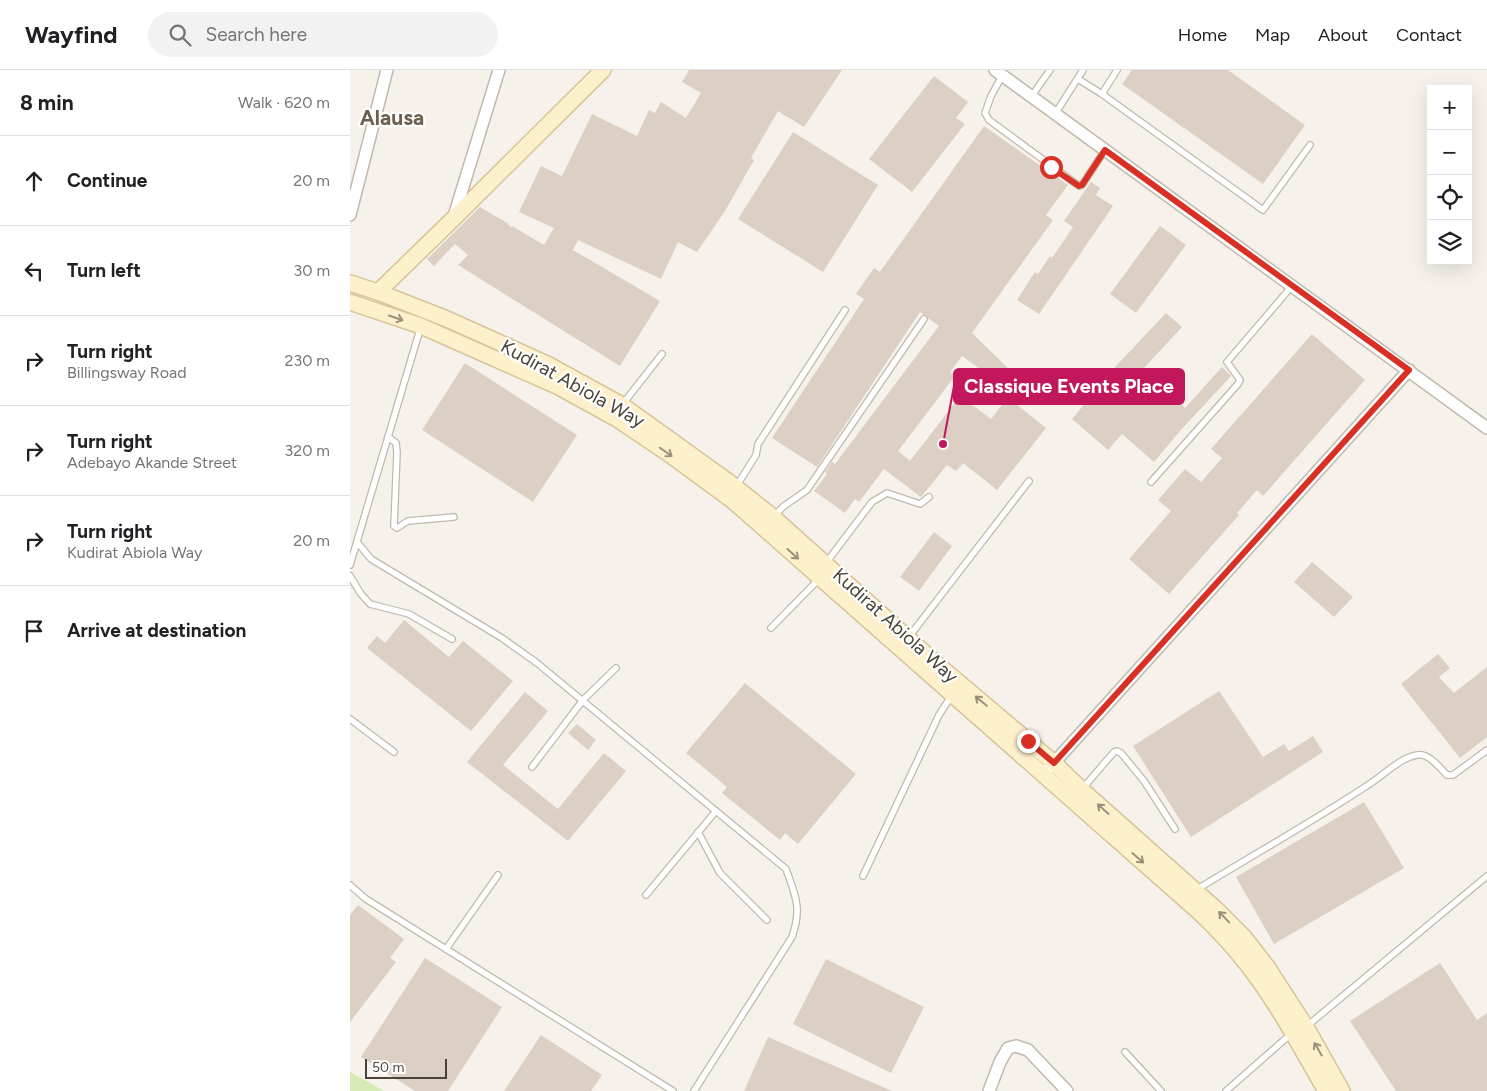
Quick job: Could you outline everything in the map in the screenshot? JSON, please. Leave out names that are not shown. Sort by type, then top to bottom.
[{"type":"main road","points":[[378,292],[603,70]]},
{"type":"main road","name":"Kudirat Abiola Way","points":[[350,283],[447,319],[547,364],[622,405],[736,487],[773,517],[908,638],[1054,763],[1217,910],[1244,938],[1268,968],[1299,1030],[1326,1091]]},
{"type":"main road","name":"Kudirat Abiola Way","points":[[350,302],[421,326],[559,387],[616,419],[733,501],[1199,912],[1231,944],[1299,1030],[1342,1091]]},
{"type":"street","points":[[350,214],[387,70]]},
{"type":"street","points":[[453,219],[500,70]]},
{"type":"street","points":[[998,73],[1487,428]]},
{"type":"street","points":[[1043,775],[1409,370]]},
{"type":"street","points":[[989,1091],[1000,1062],[1008,1048],[1016,1046],[1028,1050],[1067,1091]]},
{"type":"lane","points":[[1031,97],[1050,70]]},
{"type":"lane","points":[[1054,114],[1083,70]]},
{"type":"lane","points":[[1102,94],[1117,70]]},
{"type":"lane","points":[[998,73],[984,113],[989,120],[1076,185],[1082,185],[1105,150]]},
{"type":"lane","points":[[1078,79],[1102,94],[1262,210],[1310,145]]},
{"type":"lane","points":[[1151,482],[1238,384],[1240,380],[1227,362],[1292,286]]},
{"type":"lane","points":[[736,487],[756,455],[758,444],[845,310]]},
{"type":"lane","points":[[773,517],[784,506],[807,490],[924,319]]},
{"type":"lane","points":[[350,565],[421,326]]},
{"type":"lane","points":[[622,405],[662,354]]},
{"type":"lane","points":[[388,437],[396,443],[398,452],[394,526],[397,528],[408,521],[454,517]]},
{"type":"lane","points":[[908,638],[1029,481]]},
{"type":"lane","points":[[826,563],[872,502],[887,493],[920,504],[929,497]]},
{"type":"lane","points":[[357,542],[371,559],[502,638],[538,663],[786,869],[798,902],[797,922],[792,936],[694,1091]]},
{"type":"lane","points":[[350,576],[360,594],[370,604],[409,614],[452,639]]},
{"type":"lane","points":[[771,628],[820,578]]},
{"type":"lane","points":[[532,767],[583,700],[616,668]]},
{"type":"lane","points":[[864,876],[939,715],[952,695]]},
{"type":"lane","points":[[350,719],[394,752]]},
{"type":"lane","points":[[1194,890],[1369,785],[1406,759],[1417,755],[1424,755],[1447,775],[1453,775],[1487,750]]},
{"type":"lane","points":[[1082,790],[1114,752],[1117,751],[1121,753],[1144,781],[1175,828]]},
{"type":"lane","points":[[646,895],[716,811]]},
{"type":"lane","points":[[698,832],[720,873],[767,920]]},
{"type":"lane","points":[[446,949],[498,875]]},
{"type":"lane","points":[[1226,1091],[1487,876]]},
{"type":"lane","points":[[350,885],[366,898],[673,1091]]},
{"type":"lane","points":[[1125,1052],[1161,1091]]},
{"type":"green space","points":[[350,1072],[384,1091],[350,1091]]},
{"type":"building","points":[[689,70],[842,70],[804,127],[778,111],[751,158],[754,160],[725,211],[697,252],[678,242],[661,279],[578,240],[573,250],[660,301],[620,366],[458,265],[468,255],[455,244],[434,266],[427,259],[480,207],[512,228],[512,226],[544,245],[554,228],[519,212],[541,166],[562,176],[592,114],[637,136],[649,110],[655,113],[661,102],[686,118],[701,93],[682,82]]},
{"type":"building","points":[[1132,70],[1228,70],[1305,125],[1263,184],[1122,84]]},
{"type":"building","points":[[934,76],[968,102],[956,118],[965,124],[912,192],[869,159]]},
{"type":"building","points":[[984,126],[1068,185],[1046,215],[1053,220],[972,333],[1024,384],[1011,400],[1046,428],[997,490],[963,463],[956,471],[947,465],[921,497],[884,469],[859,502],[855,499],[845,513],[814,491],[827,474],[825,472],[832,462],[835,464],[939,326],[920,312],[817,467],[772,438],[864,299],[856,294],[874,268],[880,272]],"holes":[[[962,356],[1005,387],[999,395],[1006,400],[991,419],[960,396],[910,461],[898,451],[955,376],[950,372]]]},
{"type":"building","points":[[793,132],[878,185],[823,272],[738,219]]},
{"type":"building","points":[[1091,182],[1100,188],[1096,195],[1113,206],[1039,314],[1017,300],[1035,272],[1038,274],[1050,256],[1052,258],[1073,227],[1064,221]]},
{"type":"building","points":[[1160,226],[1186,245],[1136,313],[1110,294]]},
{"type":"building","points":[[1166,313],[1182,327],[1143,369],[1185,408],[1222,367],[1231,376],[1154,462],[1122,434],[1108,450],[1072,419],[1117,365]]},
{"type":"building","points":[[1312,334],[1365,380],[1263,496],[1257,490],[1237,513],[1239,515],[1169,594],[1129,559],[1171,511],[1158,500],[1185,469],[1201,482],[1222,458],[1211,449]]},
{"type":"building","points":[[465,363],[577,435],[533,502],[422,430]]},
{"type":"building","points":[[934,532],[952,546],[919,591],[900,577]]},
{"type":"building","points":[[1312,562],[1353,597],[1334,617],[1294,582]]},
{"type":"building","points":[[404,620],[449,657],[463,641],[513,681],[471,731],[367,648],[377,636],[385,643]]},
{"type":"building","points":[[1438,654],[1450,668],[1439,677],[1454,693],[1487,667],[1487,737],[1460,758],[1401,684]]},
{"type":"building","points":[[745,683],[856,774],[798,844],[785,833],[780,840],[722,793],[727,787],[686,753]]},
{"type":"building","points":[[1219,691],[1263,757],[1284,744],[1289,751],[1313,736],[1323,752],[1191,837],[1133,746]]},
{"type":"building","points":[[525,692],[548,711],[503,765],[558,809],[604,753],[626,771],[568,841],[467,762]]},
{"type":"building","points":[[577,724],[596,740],[588,750],[568,733]]},
{"type":"building","points":[[1364,802],[1404,868],[1274,944],[1236,877]]},
{"type":"building","points":[[358,905],[404,939],[390,958],[396,962],[350,1022],[350,915]]},
{"type":"building","points":[[425,958],[502,1007],[448,1091],[415,1091],[361,1057]]},
{"type":"building","points":[[826,959],[924,1007],[891,1073],[793,1024]]},
{"type":"building","points":[[1440,963],[1477,1020],[1487,1013],[1487,1091],[1396,1091],[1350,1021]]},
{"type":"building","points":[[541,1035],[602,1075],[591,1091],[504,1091]]},
{"type":"building","points":[[768,1037],[892,1091],[744,1091]]},
{"type":"place","name":"Classique Events Place","points":[[943,444]]},
{"type":"district","name":"Alausa","points":[[392,118]]},
{"type":"route","points":[[1028,741],[1054,763],[1409,370],[1105,150],[1082,185],[1079,186],[1051,167]]}]
